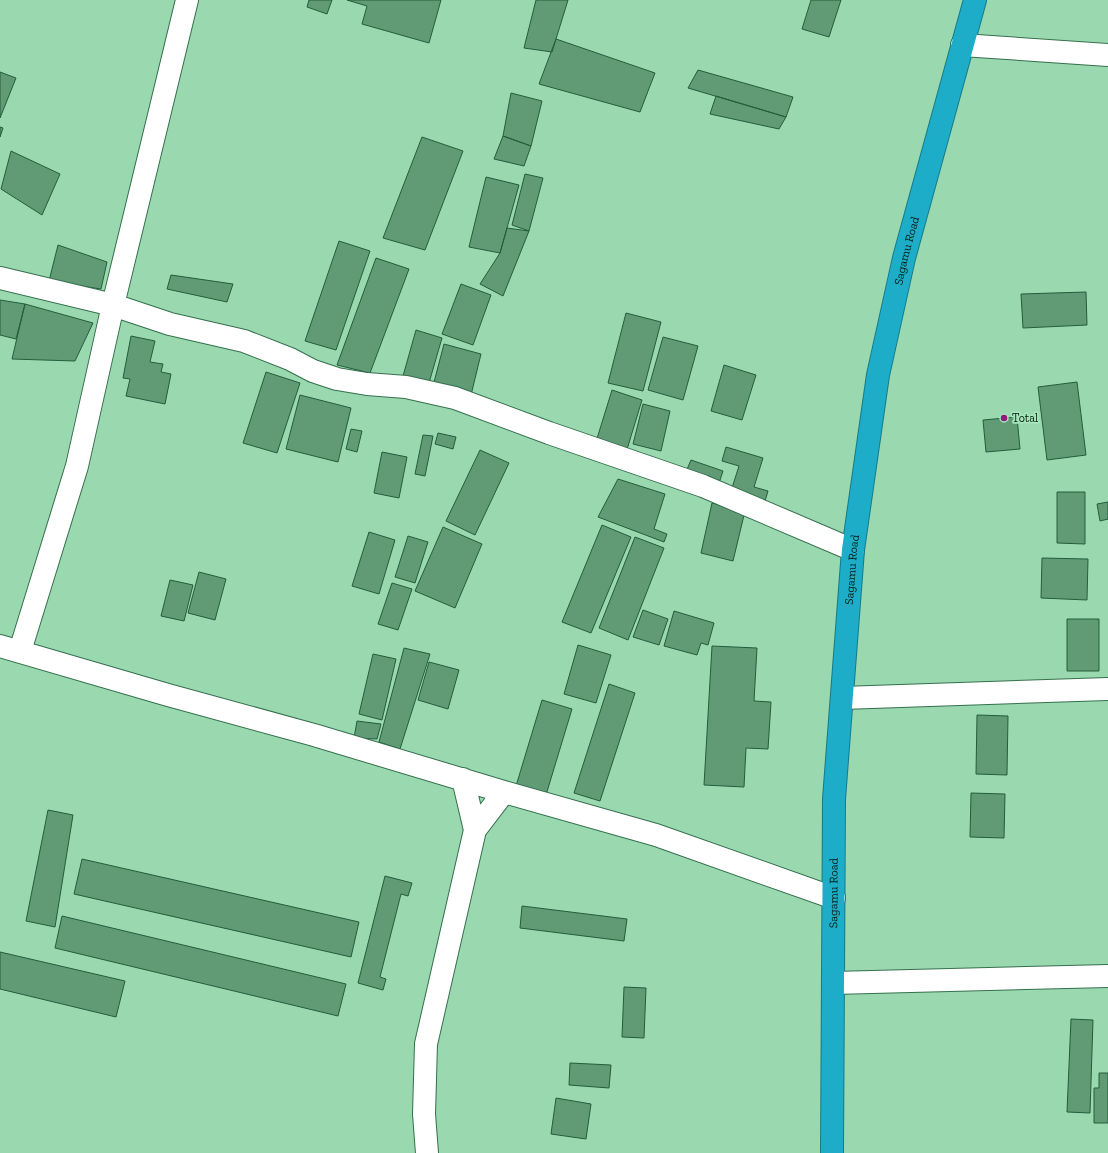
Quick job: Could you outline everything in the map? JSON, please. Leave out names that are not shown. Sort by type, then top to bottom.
[{"type":"highway","name":"Sagamu Road","points":[[832,1153],[834,799],[853,550],[878,375],[904,258],[975,0]]},
{"type":"street","points":[[187,0],[113,305],[77,466],[10,649],[656,835],[834,898]]},
{"type":"street","points":[[962,45],[1108,55]]},
{"type":"street","points":[[0,278],[113,305],[170,324],[244,341],[290,359],[313,370],[337,378],[367,384],[406,387],[455,398],[549,433],[703,486],[853,550]]},
{"type":"street","points":[[842,698],[1108,688]]},
{"type":"street","points":[[463,779],[475,830]]},
{"type":"street","points":[[427,1153],[424,1114],[426,1044],[475,830],[504,792]]},
{"type":"street","points":[[834,984],[1108,976]]},
{"type":"building","points":[[309,0],[332,0],[327,14],[307,7]]},
{"type":"building","points":[[347,0],[441,0],[429,43],[362,24],[367,6]]},
{"type":"building","points":[[536,0],[568,0],[552,52],[524,48]]},
{"type":"building","points":[[811,0],[841,0],[829,37],[802,29]]},
{"type":"building","points":[[556,39],[655,73],[640,112],[539,84]]},
{"type":"building","points":[[698,70],[793,97],[786,117],[688,88]]},
{"type":"building","points":[[0,72],[16,78],[0,118]]},
{"type":"building","points":[[511,93],[542,101],[531,146],[503,136]]},
{"type":"building","points":[[716,96],[786,117],[779,129],[710,114]]},
{"type":"building","points":[[0,127],[3,128],[0,137]]},
{"type":"building","points":[[503,136],[531,146],[524,166],[494,159]]},
{"type":"building","points":[[422,137],[463,151],[425,250],[383,238]]},
{"type":"building","points":[[11,151],[60,174],[42,215],[1,189]]},
{"type":"building","points":[[525,174],[543,178],[529,231],[512,225]]},
{"type":"building","points":[[486,177],[519,185],[500,253],[469,247]]},
{"type":"building","points":[[507,228],[529,231],[503,296],[480,284],[500,253]]},
{"type":"building","points":[[339,241],[370,251],[336,350],[305,341]]},
{"type":"building","points":[[58,245],[107,262],[101,289],[49,281]]},
{"type":"building","points":[[376,258],[409,269],[370,373],[337,365]]},
{"type":"building","points":[[171,275],[233,284],[227,302],[167,289]]},
{"type":"building","points":[[461,284],[491,295],[473,345],[442,334]]},
{"type":"building","points":[[1086,292],[1087,325],[1023,328],[1021,294]]},
{"type":"building","points":[[0,300],[25,304],[16,339],[0,335]]},
{"type":"building","points":[[25,304],[93,323],[75,361],[12,359]]},
{"type":"building","points":[[626,313],[661,322],[643,391],[608,383]]},
{"type":"building","points":[[416,330],[442,338],[429,383],[403,376]]},
{"type":"building","points":[[131,336],[155,341],[150,362],[163,364],[161,372],[171,374],[165,404],[126,396],[130,379],[123,378]]},
{"type":"building","points":[[663,337],[698,346],[683,400],[648,390]]},
{"type":"building","points":[[444,344],[481,354],[471,395],[433,386]]},
{"type":"building","points":[[724,365],[756,375],[742,420],[711,411]]},
{"type":"building","points":[[266,372],[300,383],[277,453],[243,443]]},
{"type":"building","points":[[1077,382],[1086,455],[1047,460],[1038,387]]},
{"type":"building","points":[[612,390],[642,400],[625,456],[595,445]]},
{"type":"building","points":[[300,395],[351,408],[338,462],[286,449]]},
{"type":"building","points":[[643,404],[670,411],[661,451],[633,444]]},
{"type":"building","points":[[1017,417],[1020,449],[986,452],[983,420]]},
{"type":"building","points":[[351,429],[362,431],[357,452],[346,449]]},
{"type":"building","points":[[438,433],[456,437],[453,449],[435,444]]},
{"type":"building","points":[[423,435],[433,436],[425,476],[415,474]]},
{"type":"building","points":[[726,447],[763,458],[754,487],[768,491],[765,501],[731,491],[739,466],[722,461]]},
{"type":"building","points":[[480,450],[509,463],[475,535],[446,521]]},
{"type":"building","points":[[382,452],[407,457],[399,498],[374,493]]},
{"type":"building","points":[[691,460],[723,471],[718,486],[685,474]]},
{"type":"building","points":[[618,479],[665,494],[654,529],[667,534],[664,542],[598,517]]},
{"type":"building","points":[[1057,492],[1085,492],[1085,544],[1057,543]]},
{"type":"building","points":[[1108,502],[1108,519],[1100,521],[1097,504]]},
{"type":"building","points":[[712,503],[745,511],[733,561],[701,553]]},
{"type":"building","points":[[602,525],[631,537],[591,633],[562,622]]},
{"type":"building","points":[[443,527],[482,544],[455,608],[415,591]]},
{"type":"building","points":[[369,532],[395,540],[379,594],[352,586]]},
{"type":"building","points":[[408,536],[428,542],[415,583],[395,577]]},
{"type":"building","points":[[635,537],[664,548],[628,640],[599,628]]},
{"type":"building","points":[[1042,558],[1088,559],[1087,600],[1041,598]]},
{"type":"building","points":[[199,572],[226,579],[215,620],[188,613]]},
{"type":"building","points":[[170,580],[193,585],[184,621],[161,616]]},
{"type":"building","points":[[392,583],[412,589],[398,630],[378,624]]},
{"type":"building","points":[[643,610],[668,619],[659,645],[633,637]]},
{"type":"building","points":[[674,611],[714,623],[708,645],[701,643],[697,655],[664,646]]},
{"type":"building","points":[[1067,619],[1099,619],[1099,671],[1067,671]]},
{"type":"building","points":[[578,645],[611,655],[596,703],[564,694]]},
{"type":"building","points":[[712,646],[757,648],[754,701],[771,702],[768,749],[746,748],[744,787],[704,785]]},
{"type":"building","points":[[404,648],[430,654],[400,749],[379,742]]},
{"type":"building","points":[[373,654],[396,659],[382,720],[359,714]]},
{"type":"building","points":[[429,662],[459,670],[448,709],[418,700]]},
{"type":"building","points":[[609,684],[635,693],[600,801],[574,793]]},
{"type":"building","points":[[542,700],[572,709],[546,795],[516,786]]},
{"type":"building","points":[[977,715],[1008,716],[1007,775],[976,774]]},
{"type":"building","points":[[357,721],[381,724],[377,739],[354,738]]},
{"type":"building","points":[[971,793],[1005,794],[1004,838],[970,837]]},
{"type":"building","points":[[48,810],[73,815],[55,927],[26,921]]},
{"type":"building","points":[[82,859],[359,922],[351,957],[74,894]]},
{"type":"building","points":[[385,876],[412,883],[408,896],[401,894],[380,977],[386,979],[383,990],[358,983]]},
{"type":"building","points":[[522,906],[627,919],[624,941],[520,928]]},
{"type":"building","points":[[62,916],[346,984],[338,1016],[55,948]]},
{"type":"building","points":[[0,952],[125,981],[116,1017],[0,989]]},
{"type":"building","points":[[624,987],[646,988],[644,1038],[622,1037]]},
{"type":"building","points":[[1071,1019],[1093,1020],[1090,1113],[1067,1112]]},
{"type":"building","points":[[570,1063],[611,1065],[609,1088],[569,1085]]},
{"type":"building","points":[[1099,1073],[1108,1073],[1108,1123],[1094,1123],[1094,1088],[1099,1088]]},
{"type":"building","points":[[556,1098],[591,1104],[586,1139],[551,1134]]},
{"type":"place","name":"Total","points":[[1004,418]]}]
